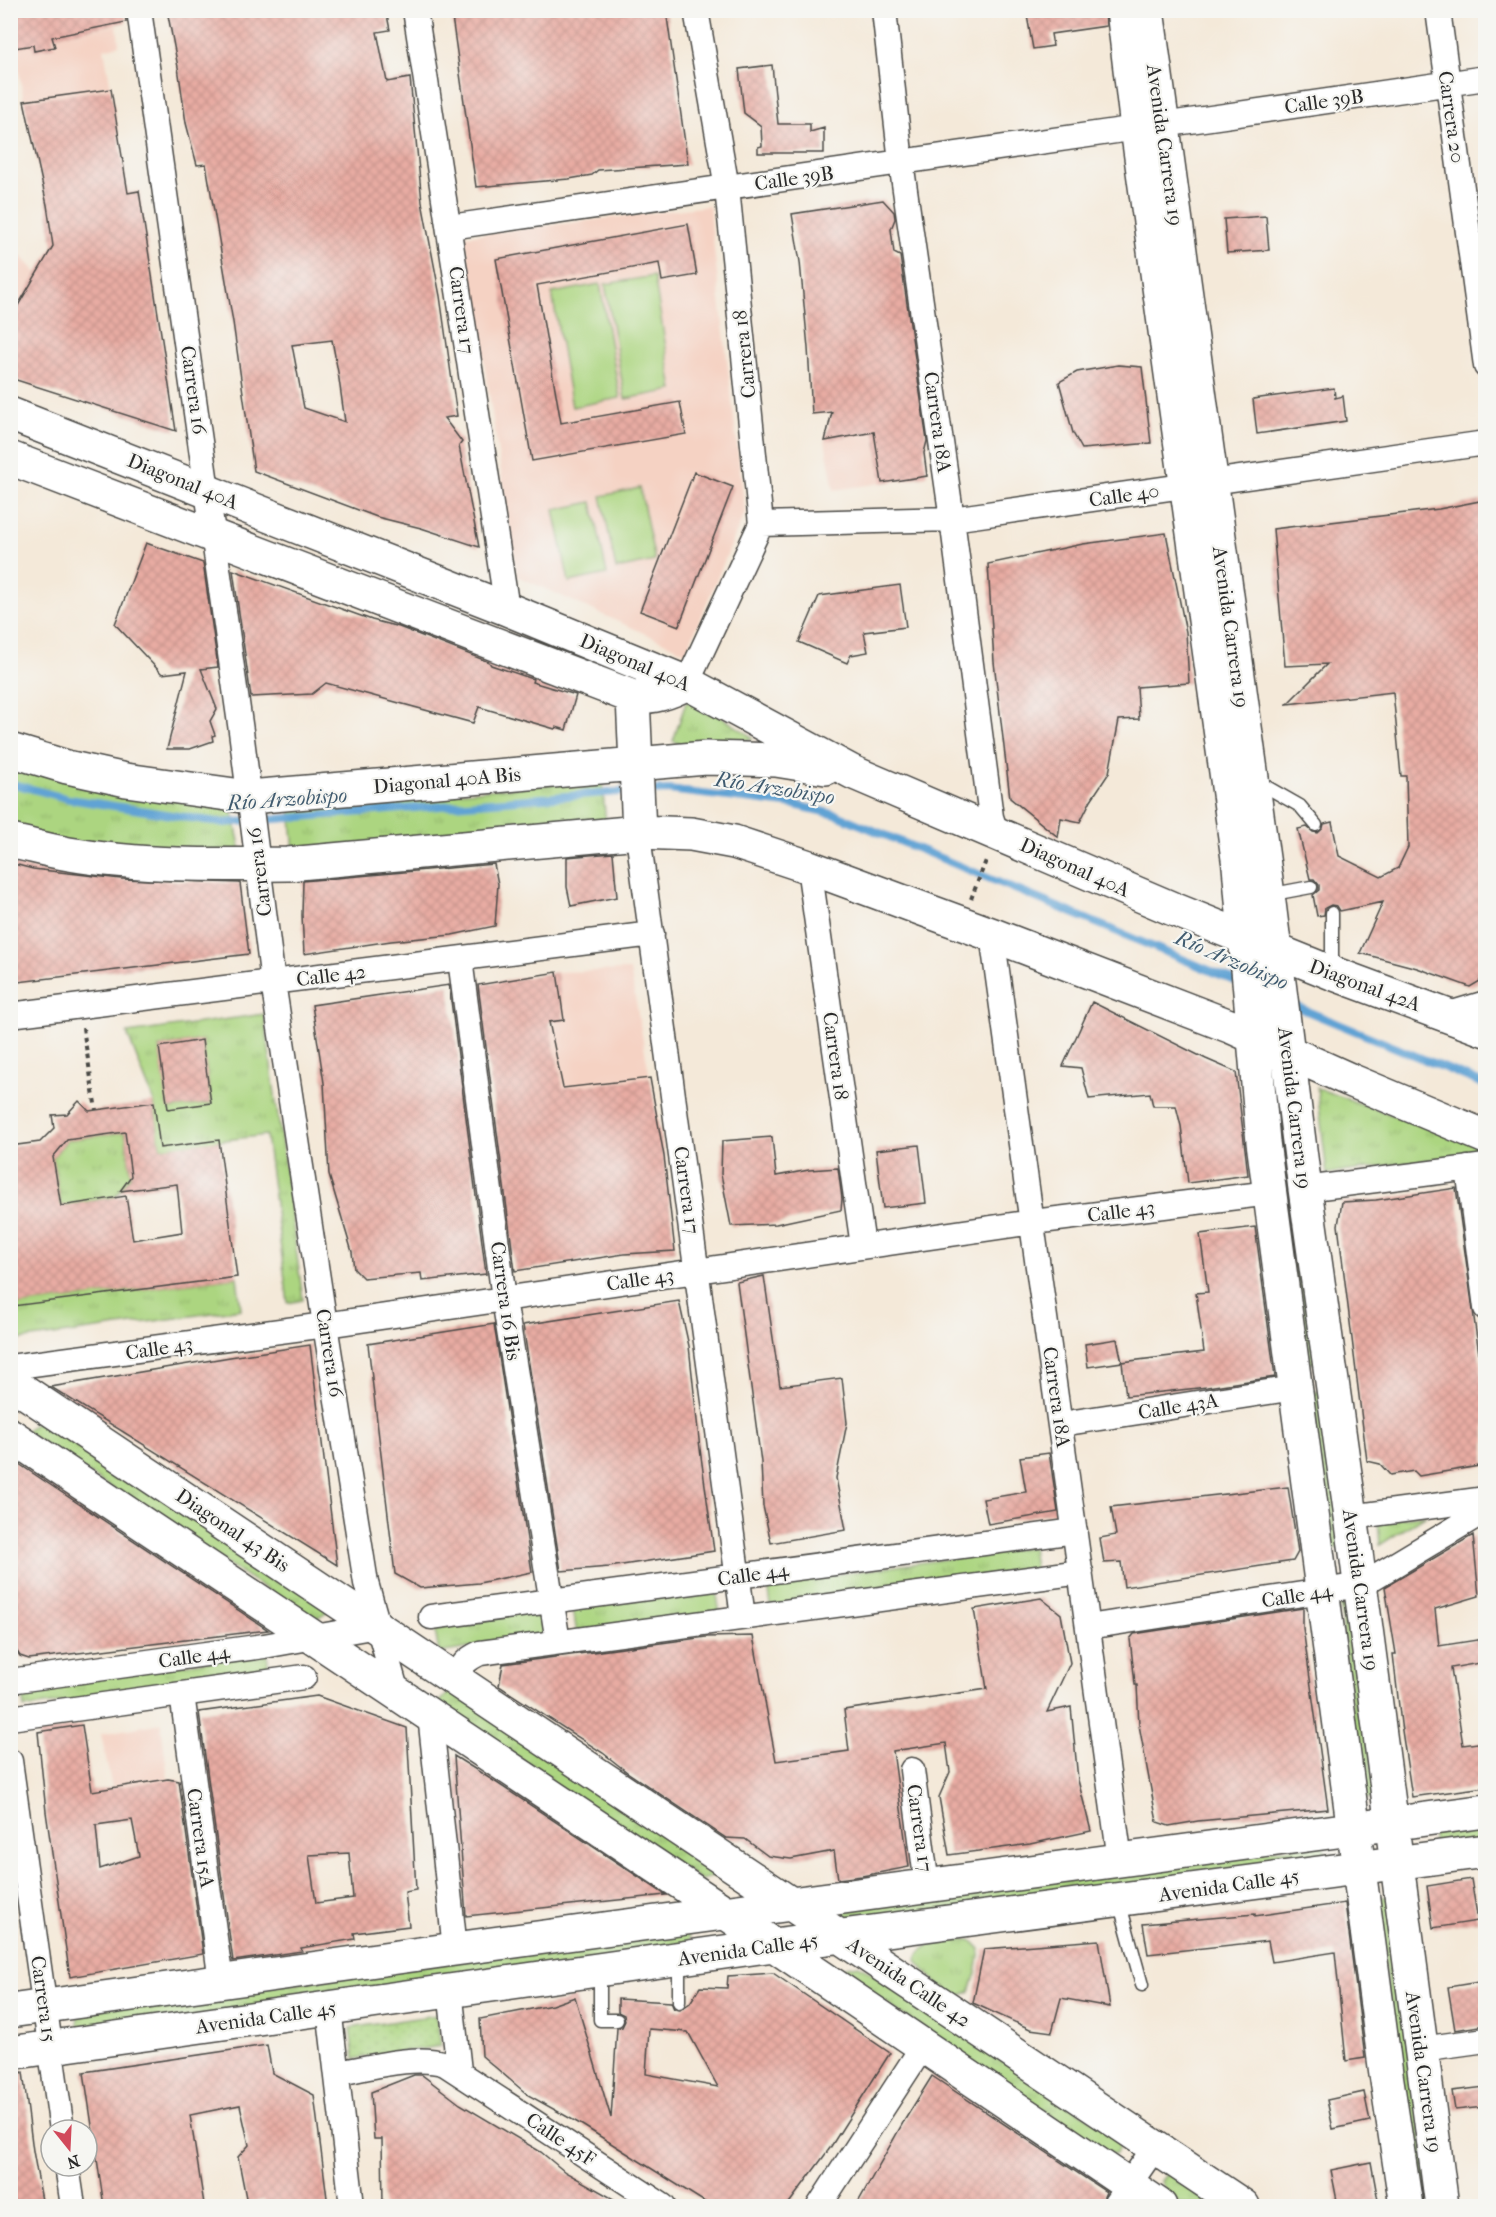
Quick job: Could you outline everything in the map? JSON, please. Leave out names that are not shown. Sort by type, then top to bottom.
[{"type":"street","name":"Carrera 16","points":[[139,10],[214,538],[273,982],[325,1325],[364,1572],[397,1693]]},
{"type":"street","name":"Carrera 17","points":[[415,10],[507,609]]},
{"type":"street","name":"Carrera 18","points":[[696,10],[727,188],[762,524]]},
{"type":"street","name":"Carrera 18A","points":[[884,10],[901,162],[952,519],[993,841]]},
{"type":"street","name":"Avenida Carrera 19","points":[[1123,10],[1149,127],[1199,484],[1239,866],[1287,1044],[1305,1189],[1361,1585],[1442,2206]]},
{"type":"street","name":"Avenida Carrera 19","points":[[1147,10],[1149,127]]},
{"type":"street","name":"Carrera 20","points":[[1438,10],[1485,366]]},
{"type":"street","name":"Calle 39B","points":[[450,227],[1485,78]]},
{"type":"street","name":"Diagonal 40A","points":[[10,414],[507,609],[687,683],[852,772],[993,841],[1173,909],[1262,952]]},
{"type":"street","name":"Calle 40","points":[[762,524],[952,519],[1485,443]]},
{"type":"street","name":"Diagonal 40A","points":[[10,458],[633,697]]},
{"type":"street","name":"Avenida Carrera 19","points":[[1199,484],[1252,779],[1268,895],[1253,1029],[1263,1142],[1386,2074],[1406,2206]]},
{"type":"street","points":[[633,697],[671,692],[687,683],[762,524]]},
{"type":"street","name":"Carrera 17","points":[[633,697],[639,843],[743,1617]]},
{"type":"street","name":"Diagonal 40A Bis","points":[[10,750],[67,767],[126,780],[250,801],[635,767],[706,758],[776,760],[852,772]]},
{"type":"street","points":[[10,841],[69,854],[142,861],[258,861],[288,864],[639,825],[734,842],[809,867],[1253,1029],[1485,1137]]},
{"type":"street","name":"Carrera 18","points":[[809,867],[863,1246]]},
{"type":"street","name":"Calle 42","points":[[10,1015],[652,934]]},
{"type":"street","name":"Carrera 18A","points":[[993,935],[1120,1860]]},
{"type":"street","name":"Diagonal 42A","points":[[1262,952],[1332,973],[1485,1030]]},
{"type":"street","name":"Carrera 16 Bis","points":[[460,959],[504,1299],[558,1642]]},
{"type":"street","points":[[1446,1015],[1485,1003]]},
{"type":"street","points":[[1305,1189],[1477,1167],[1485,1308]]},
{"type":"street","name":"Calle 43","points":[[10,1367],[325,1325],[1033,1222],[1270,1193]]},
{"type":"street","name":"Diagonal 43 Bis","points":[[10,1382],[456,1680]]},
{"type":"street","name":"Calle 43A","points":[[1060,1424],[1295,1388]]},
{"type":"street","points":[[10,1435],[923,2046],[1121,2196],[1160,2206]]},
{"type":"street","points":[[1351,1517],[1485,1499]]},
{"type":"street","name":"Calle 44","points":[[1088,1627],[1361,1585],[1485,1510]]},
{"type":"street","name":"Calle 44","points":[[431,1617],[1075,1531]]},
{"type":"street","name":"Calle 44","points":[[456,1680],[466,1660],[480,1653],[1081,1572]]},
{"type":"street","name":"Calle 44","points":[[10,1681],[312,1638],[377,1626]]},
{"type":"street","name":"Calle 44","points":[[10,1718],[304,1677]]},
{"type":"street","name":"Avenida Calle 42","points":[[456,1680],[1243,2206]]},
{"type":"street","name":"Carrera 15A","points":[[182,1694],[221,1982]]},
{"type":"street","points":[[430,1715],[454,1949]]},
{"type":"street","name":"Carrera 15","points":[[10,1761],[60,2118]]},
{"type":"street","name":"Carrera 17","points":[[912,1770],[927,1886]]},
{"type":"street","name":"Avenida Calle 45","points":[[10,2011],[1485,1811]]},
{"type":"street","name":"Avenida Calle 45","points":[[10,2053],[679,1958],[1485,1851]]},
{"type":"street","points":[[450,1990],[459,2071]]},
{"type":"street","points":[[329,2008],[352,2206]]},
{"type":"street","points":[[1421,2049],[1485,2040]]},
{"type":"street","points":[[819,2206],[923,2046]]},
{"type":"street","name":"Calle 45F","points":[[338,2073],[428,2060],[445,2064],[663,2206]]},
{"type":"street","points":[[1121,2196],[1155,2147]]},
{"type":"street","points":[[69,2178],[73,2206]]},
{"type":"lane","points":[[1252,779],[1300,806],[1316,825]]},
{"type":"lane","points":[[1268,895],[1311,887]]},
{"type":"lane","points":[[1332,913],[1332,973]]},
{"type":"lane","points":[[1119,1900],[1142,1985]]},
{"type":"lane","points":[[679,1958],[679,2002]]},
{"type":"lane","points":[[600,1969],[600,2020],[617,2020]]},
{"type":"path","points":[[969,904],[993,841]]},
{"type":"path","points":[[83,1027],[96,1110]]},
{"type":"shaded area","points":[[117,25],[119,45],[104,49],[111,89],[24,101],[15,48],[33,45],[34,51],[54,48],[52,37]]},
{"type":"shaded area","points":[[709,206],[745,512],[686,652],[517,576],[465,236]]},
{"type":"shaded area","points":[[11,245],[37,273],[11,319]]},
{"type":"shaded area","points":[[873,433],[882,483],[834,490],[825,441]]},
{"type":"shaded area","points":[[630,970],[650,1078],[563,1088],[550,1027],[564,1019],[557,972]]},
{"type":"shaded area","points":[[161,1723],[168,1779],[112,1788],[101,1734]]},
{"type":"green space","points":[[654,276],[673,390],[625,399],[605,284]]},
{"type":"green space","points":[[600,284],[620,398],[572,407],[552,293]]},
{"type":"green space","points":[[640,488],[655,561],[616,569],[601,496]]},
{"type":"green space","points":[[592,502],[607,574],[569,582],[554,510]]},
{"type":"green space","points":[[697,701],[752,739],[682,746],[673,741],[686,702]]},
{"type":"green space","points":[[11,766],[232,809],[241,851],[87,848],[11,829]]},
{"type":"green space","points":[[602,780],[606,824],[294,852],[290,807]]},
{"type":"green space","points":[[264,1014],[303,1300],[288,1303],[266,1135],[160,1148],[154,1102],[127,1033]],"holes":[[[202,1040],[211,1103],[169,1109],[159,1047]]]},
{"type":"green space","points":[[1317,1088],[1485,1148],[1485,1152],[1327,1174]]},
{"type":"green space","points":[[125,1132],[131,1176],[115,1197],[61,1206],[53,1157],[67,1140]]},
{"type":"green space","points":[[1301,1218],[1320,1362],[1304,1364],[1285,1221]]},
{"type":"green space","points":[[237,1277],[241,1309],[11,1341],[10,1286],[13,1306]]},
{"type":"green space","points":[[1324,1390],[1344,1547],[1328,1550],[1307,1392]]},
{"type":"green space","points":[[44,1416],[332,1608],[314,1620],[25,1432]]},
{"type":"green space","points":[[1426,1515],[1380,1545],[1378,1521]]},
{"type":"green space","points":[[1032,1547],[1035,1569],[771,1606],[768,1584]]},
{"type":"green space","points":[[716,1588],[720,1615],[577,1635],[573,1608]]},
{"type":"green space","points":[[1340,1604],[1348,1604],[1376,1797],[1362,1799]]},
{"type":"green space","points":[[543,1608],[548,1635],[439,1653],[434,1625]]},
{"type":"green space","points":[[267,1653],[269,1673],[24,1708],[21,1687]]},
{"type":"green space","points":[[452,1689],[724,1874],[701,1880],[436,1706]]},
{"type":"green space","points":[[1485,1824],[1485,1840],[1434,1847],[1432,1831]]},
{"type":"green space","points":[[1324,1843],[1327,1862],[862,1925],[834,1909]]},
{"type":"green space","points":[[1380,1897],[1388,1897],[1432,2206],[1415,2206],[1376,1902]]},
{"type":"green space","points":[[687,1931],[693,1949],[79,2034],[77,2012]]},
{"type":"green space","points":[[960,1940],[972,1941],[980,1949],[970,1991],[958,1995],[951,1994],[940,1986],[916,1960],[922,1949],[927,1946]]},
{"type":"green space","points":[[859,1965],[1119,2138],[1121,2144],[1116,2153],[1108,2154],[840,1972],[846,1967]]},
{"type":"green space","points":[[436,2015],[441,2046],[354,2059],[350,2028]]},
{"type":"green space","points":[[1168,2172],[1228,2206],[1188,2205],[1171,2198],[1161,2181]]},
{"type":"building","points":[[10,10],[125,10],[126,22],[52,37],[55,47],[34,51],[33,45],[15,48],[10,34]]},
{"type":"building","points":[[167,10],[386,10],[390,30],[377,32],[387,82],[410,78],[422,202],[440,296],[457,416],[444,418],[462,442],[459,446],[479,547],[421,528],[377,517],[254,471],[233,322],[206,164],[197,165],[186,123]],"holes":[[[332,340],[345,422],[304,408],[292,345]]]},
{"type":"building","points":[[451,10],[666,10],[688,164],[598,170],[592,175],[569,179],[476,187]]},
{"type":"building","points":[[1026,10],[1105,10],[1106,26],[1051,34],[1053,46],[1033,49]]},
{"type":"building","points":[[772,65],[778,124],[810,124],[810,132],[824,128],[824,153],[758,153],[758,147],[762,146],[761,126],[744,113],[739,69]]},
{"type":"building","points":[[111,89],[128,193],[139,191],[176,431],[10,378],[10,319],[53,246],[47,205],[24,101]]},
{"type":"building","points":[[883,200],[894,212],[895,219],[891,229],[894,253],[900,256],[927,441],[924,453],[927,476],[882,483],[874,432],[825,441],[832,412],[812,414],[800,262],[792,214]]},
{"type":"building","points":[[1266,216],[1269,250],[1227,253],[1224,219]]},
{"type":"building","points":[[688,224],[697,275],[662,281],[659,263],[537,285],[561,423],[680,402],[686,434],[532,461],[496,259]]},
{"type":"building","points":[[1118,365],[1142,367],[1151,443],[1082,449],[1073,433],[1059,382],[1077,372]]},
{"type":"building","points":[[1334,388],[1335,398],[1343,396],[1346,421],[1257,434],[1253,399]]},
{"type":"building","points":[[694,472],[733,487],[679,626],[640,611]]},
{"type":"building","points":[[1485,500],[1485,978],[1470,987],[1417,968],[1360,953],[1383,902],[1340,911],[1337,906],[1331,905],[1325,908],[1324,915],[1317,916],[1313,895],[1319,890],[1319,885],[1314,879],[1310,879],[1298,829],[1307,827],[1318,833],[1324,824],[1332,822],[1339,856],[1381,877],[1398,868],[1408,847],[1406,776],[1401,776],[1393,692],[1287,704],[1327,664],[1285,666],[1273,529],[1439,509]]},
{"type":"building","points":[[1166,533],[1186,632],[1189,683],[1137,687],[1139,719],[1119,720],[1109,773],[1080,822],[1061,818],[1058,837],[1010,798],[994,662],[988,564],[1083,544]]},
{"type":"building","points":[[146,543],[203,563],[218,667],[201,669],[217,709],[210,721],[215,735],[212,736],[213,741],[190,749],[167,749],[187,671],[162,674],[115,624]]},
{"type":"building","points":[[233,570],[372,620],[399,627],[489,662],[491,665],[533,679],[532,682],[576,695],[566,730],[556,727],[555,729],[479,707],[473,723],[326,683],[312,694],[251,697]]},
{"type":"building","points":[[900,585],[906,627],[864,632],[868,652],[851,655],[847,663],[799,642],[819,596]]},
{"type":"building","points":[[613,853],[617,897],[571,906],[567,887],[567,857]]},
{"type":"building","points":[[10,863],[33,869],[121,879],[240,883],[249,954],[10,983]]},
{"type":"building","points":[[494,864],[498,884],[495,926],[452,935],[391,941],[304,954],[303,881]]},
{"type":"building","points":[[557,972],[564,1020],[549,1022],[563,1088],[650,1078],[664,1156],[675,1251],[624,1254],[515,1271],[478,985]]},
{"type":"building","points":[[449,985],[486,1274],[422,1281],[421,1273],[363,1278],[354,1269],[352,1252],[329,1175],[324,1083],[312,1005]]},
{"type":"building","points":[[1092,1002],[1236,1072],[1248,1175],[1188,1183],[1181,1126],[1176,1106],[1153,1106],[1150,1093],[1089,1099],[1081,1068],[1063,1066]]},
{"type":"building","points":[[202,1040],[211,1103],[168,1109],[159,1047]]},
{"type":"building","points":[[79,1101],[89,1111],[154,1102],[160,1148],[219,1140],[237,1277],[13,1306],[10,1286],[10,1146],[40,1142],[54,1128],[52,1115],[67,1114]],"holes":[[[125,1132],[131,1176],[120,1191],[177,1184],[182,1232],[133,1240],[126,1196],[61,1206],[53,1157],[67,1140]]]},
{"type":"building","points":[[772,1137],[776,1176],[838,1168],[841,1210],[776,1224],[731,1226],[721,1174],[722,1141]]},
{"type":"building","points":[[919,1145],[926,1203],[883,1208],[876,1150]]},
{"type":"building","points":[[1456,1188],[1485,1397],[1485,1465],[1419,1476],[1414,1471],[1390,1475],[1380,1464],[1367,1461],[1338,1225],[1342,1202],[1376,1200]]},
{"type":"building","points":[[1255,1227],[1275,1377],[1126,1396],[1122,1362],[1204,1352],[1196,1293],[1208,1292],[1200,1234]]},
{"type":"building","points":[[764,1276],[780,1386],[842,1378],[847,1423],[836,1478],[846,1530],[771,1543],[763,1506],[761,1462],[737,1282]]},
{"type":"building","points":[[679,1301],[689,1346],[714,1551],[609,1567],[561,1571],[523,1325]]},
{"type":"building","points":[[494,1324],[532,1572],[479,1583],[420,1588],[395,1574],[368,1344]]},
{"type":"building","points":[[1117,1339],[1122,1362],[1088,1367],[1085,1344]]},
{"type":"building","points":[[310,1345],[337,1565],[51,1387],[230,1357]]},
{"type":"building","points":[[1049,1453],[1058,1512],[988,1524],[983,1499],[1026,1492],[1020,1457]]},
{"type":"building","points":[[10,1458],[268,1630],[29,1659],[20,1656],[14,1647],[10,1621]]},
{"type":"building","points":[[1288,1487],[1298,1552],[1293,1561],[1124,1587],[1121,1562],[1104,1563],[1100,1538],[1116,1535],[1111,1507]]},
{"type":"building","points":[[1473,1535],[1479,1596],[1435,1609],[1439,1646],[1483,1639],[1485,1662],[1451,1668],[1463,1745],[1485,1742],[1485,1787],[1412,1797],[1393,1654],[1396,1654],[1385,1587]]},
{"type":"building","points":[[1041,1598],[1061,1614],[1070,1663],[1047,1712],[1071,1707],[1078,1780],[1091,1831],[1030,1844],[949,1855],[939,1797],[950,1772],[946,1743],[893,1751],[909,1867],[862,1876],[838,1879],[834,1851],[791,1859],[768,1856],[745,1839],[726,1838],[627,1772],[603,1753],[499,1686],[503,1664],[706,1637],[753,1636],[776,1761],[849,1751],[844,1710],[987,1689],[974,1609]]},
{"type":"building","points":[[1303,1608],[1303,1628],[1328,1809],[1198,1821],[1169,1826],[1157,1822],[1139,1725],[1137,1685],[1135,1685],[1130,1639],[1134,1634]]},
{"type":"building","points":[[317,1696],[407,1728],[416,1890],[405,1892],[409,1926],[354,1933],[355,1939],[301,1948],[302,1951],[233,1961],[199,1712]],"holes":[[[349,1853],[353,1898],[316,1903],[309,1855]]]},
{"type":"building","points":[[82,1725],[92,1791],[168,1779],[179,1781],[203,1954],[70,1977],[46,1812],[38,1732]],"holes":[[[132,1820],[139,1856],[100,1869],[96,1825]]]},
{"type":"building","points":[[454,1756],[497,1783],[666,1895],[466,1916]]},
{"type":"building","points":[[1471,1879],[1478,1921],[1433,1928],[1427,1886]]},
{"type":"building","points":[[1345,1903],[1365,2058],[1346,2061],[1335,1952],[1272,1962],[1268,1941],[1148,1954],[1143,1924],[1255,1914],[1255,1916]]},
{"type":"building","points":[[1099,1940],[1110,2007],[1061,1998],[1052,2032],[1030,2029],[973,2003],[984,1949]]},
{"type":"building","points":[[773,1973],[890,2053],[830,2148],[787,2206],[711,2206],[582,2125],[528,2095],[482,2056],[480,2019],[552,2005],[575,1997],[611,2118],[617,2028],[622,2027],[625,2021],[624,2015],[618,2012],[618,1999],[671,2002],[674,2009],[680,2010],[690,2003],[700,1987],[727,1988],[728,1976]],"holes":[[[649,2029],[688,2032],[718,2087],[646,2074]]]},
{"type":"building","points":[[1485,1981],[1485,2025],[1455,2030],[1448,1987]]},
{"type":"building","points":[[267,2045],[272,2073],[314,2095],[328,2206],[265,2206],[264,2200],[247,2203],[238,2157],[249,2145],[240,2105],[190,2115],[204,2204],[104,2206],[99,2172],[99,2118],[91,2118],[84,2072]]},
{"type":"building","points":[[23,2072],[43,2206],[10,2206],[10,2073]]},
{"type":"building","points":[[414,2075],[422,2075],[460,2104],[541,2152],[565,2172],[626,2206],[472,2206],[470,2204],[383,2206],[382,2139],[374,2139],[371,2092]]},
{"type":"building","points":[[932,2076],[1106,2192],[1100,2206],[856,2206]]},
{"type":"building","points":[[1485,2087],[1485,2107],[1455,2110],[1452,2091]]},
{"type":"building","points":[[1364,2092],[1370,2121],[1333,2129],[1327,2100]]},
{"type":"building","points":[[1371,2162],[1379,2206],[1338,2206],[1331,2170]]},
{"type":"waterway","name":"Río Arzobispo","points":[[10,783],[69,799],[223,823],[631,791]]},
{"type":"waterway","name":"Río Arzobispo","points":[[646,791],[668,790],[795,805],[837,815],[1240,983]]},
{"type":"waterway","name":"Río Arzobispo","points":[[1290,1004],[1486,1085]]}]
